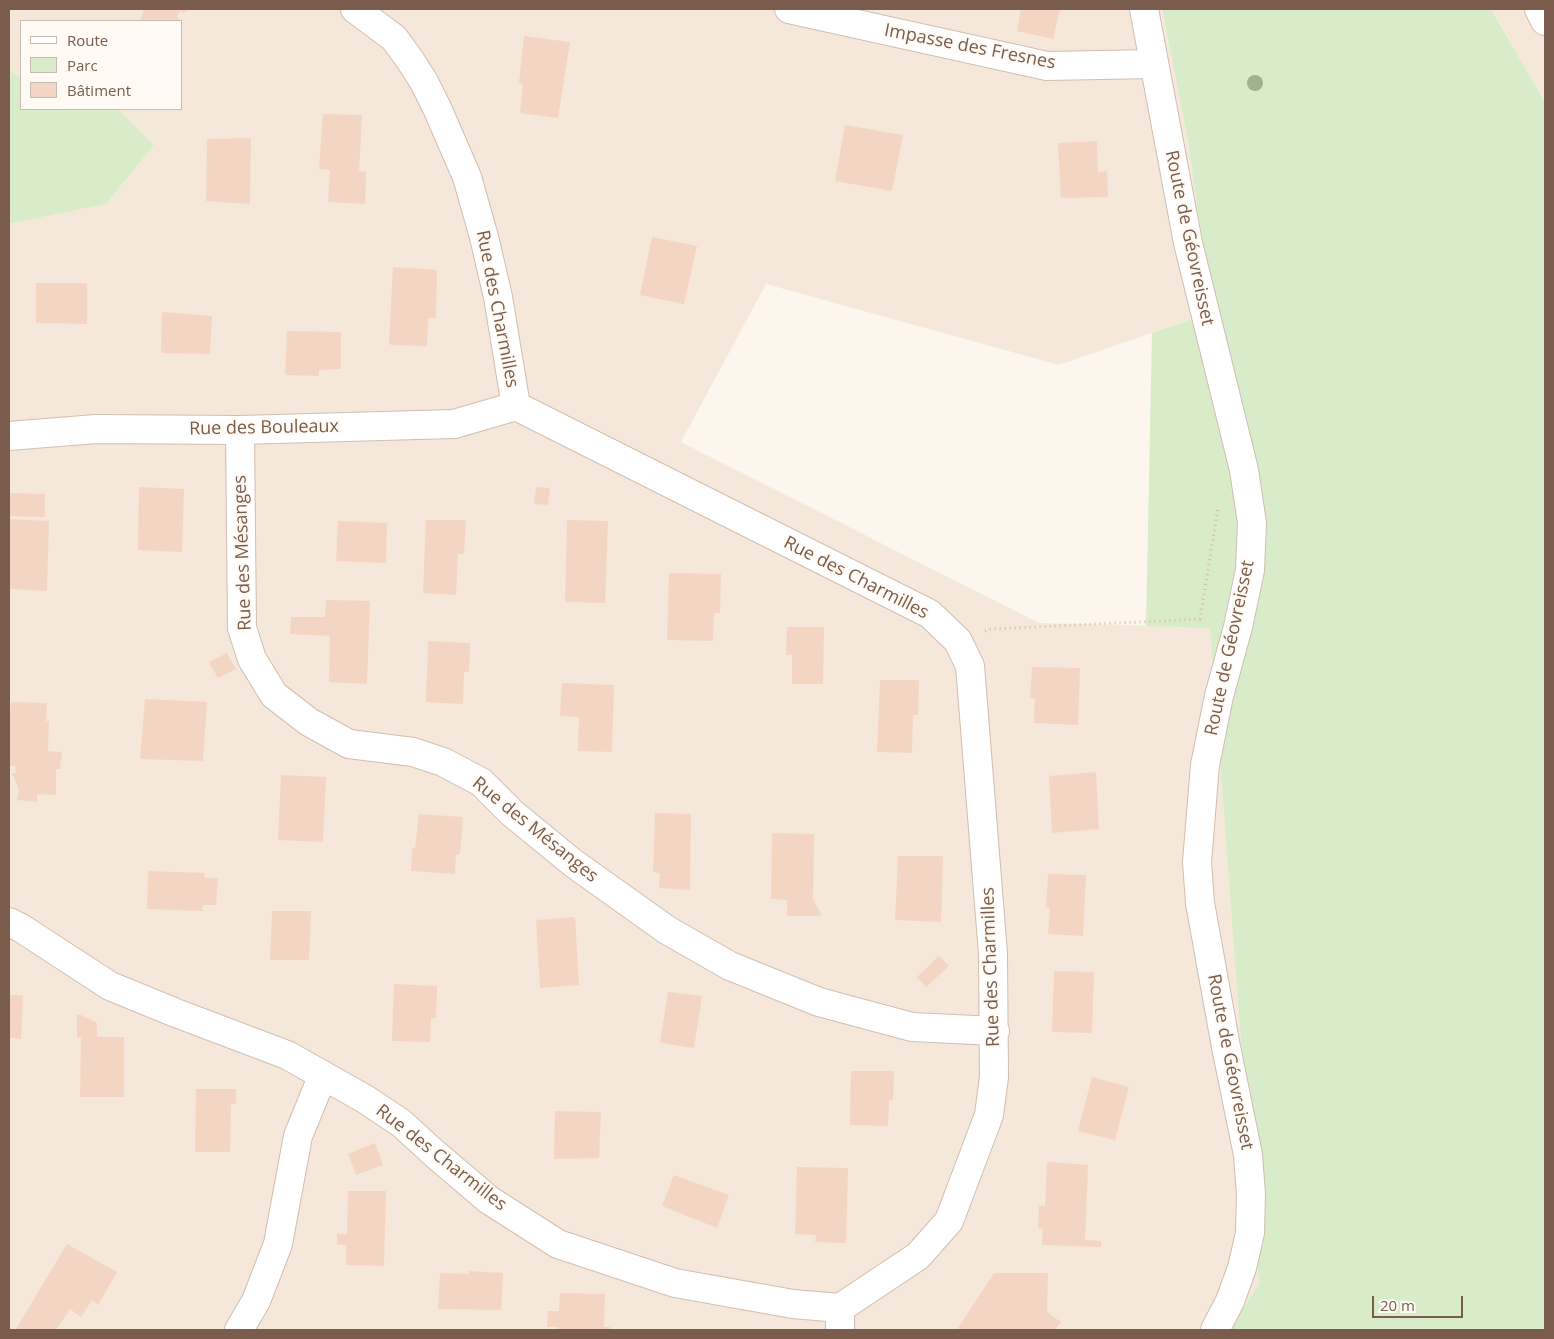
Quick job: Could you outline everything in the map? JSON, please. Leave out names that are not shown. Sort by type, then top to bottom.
[{"type":"street","name":"Rue des Charmilles","points":[[9,922],[110,986],[287,1055],[323,1075],[401,1123],[490,1200],[558,1244],[675,1283],[793,1304],[840,1319],[918,1256],[949,1221],[988,1115],[994,1077],[995,1031],[993,954],[970,666],[958,641],[930,614],[516,406],[498,297],[467,177],[437,108],[410,60],[394,38],[355,9]]},
{"type":"street","name":"Impasse des Fresnes","points":[[789,9],[1047,66],[1154,64]]},
{"type":"street","name":"Route de Géovreisset","points":[[1144,9],[1188,243],[1244,470],[1252,523],[1250,570],[1238,627],[1219,696],[1205,765],[1197,862],[1200,903],[1248,1155],[1251,1194],[1250,1233],[1242,1268],[1230,1302],[1215,1330]]},
{"type":"street","name":"Rue des Bouleaux","points":[[9,436],[96,429],[240,430],[454,424],[516,406]]},
{"type":"street","name":"Rue des Mésanges","points":[[240,430],[242,628],[252,659],[274,694],[281,700],[309,722],[349,744],[413,752],[443,762],[481,782],[512,813],[572,863],[667,930],[730,966],[819,1002],[912,1026],[995,1031]]},
{"type":"street","points":[[239,1330],[256,1301],[278,1244],[298,1136],[323,1075]]},
{"type":"path","points":[[958,641],[991,629],[1200,619],[1220,501]]},
{"type":"shaded area","points":[[9,9],[1162,9],[1188,141],[1212,312],[1059,365],[766,284],[681,442],[1039,623],[1210,627],[1259,1284],[1228,1330],[9,1330],[9,224],[106,204],[154,145],[119,110],[182,110],[182,20],[20,20],[20,76],[9,70]]},
{"type":"shaded area","points":[[1491,9],[1545,9],[1545,102],[1496,17]]},
{"type":"green space","points":[[1162,9],[1491,9],[1545,102],[1545,1330],[1228,1330],[1259,1284],[1210,628],[1146,626],[1152,333],[1212,312],[1188,141]]},
{"type":"green space","points":[[9,70],[20,76],[20,110],[119,110],[154,145],[106,204],[9,224]]},
{"type":"building","points":[[144,9],[188,9],[183,13],[181,10],[177,16],[179,20],[140,20]]},
{"type":"building","points":[[1021,9],[1060,9],[1053,39],[1017,31]]},
{"type":"building","points":[[524,36],[570,42],[558,118],[520,113],[523,85],[519,82]]},
{"type":"building","points":[[323,114],[362,115],[359,171],[366,172],[365,204],[328,202],[330,170],[319,169]]},
{"type":"building","points":[[845,125],[903,135],[892,191],[835,181]]},
{"type":"building","points":[[251,138],[250,204],[206,201],[207,139]]},
{"type":"building","points":[[1097,141],[1098,172],[1107,171],[1108,197],[1061,198],[1058,143]]},
{"type":"building","points":[[652,237],[697,246],[684,304],[640,295]]},
{"type":"building","points":[[393,267],[437,270],[436,318],[428,318],[427,346],[391,345],[389,343]]},
{"type":"building","points":[[36,283],[87,283],[87,324],[36,323]]},
{"type":"building","points":[[162,312],[212,316],[210,354],[162,353]]},
{"type":"building","points":[[287,331],[341,332],[341,369],[319,370],[319,376],[287,375],[285,373]]},
{"type":"building","points":[[139,487],[184,489],[181,552],[138,550]]},
{"type":"building","points":[[536,487],[550,488],[548,505],[534,504]]},
{"type":"building","points":[[9,493],[45,494],[45,517],[9,516]]},
{"type":"building","points":[[9,519],[49,521],[47,591],[9,589]]},
{"type":"building","points":[[426,520],[466,520],[464,554],[458,554],[456,595],[423,593]]},
{"type":"building","points":[[567,520],[608,521],[605,603],[565,602]]},
{"type":"building","points":[[338,521],[387,523],[386,563],[336,561]]},
{"type":"building","points":[[669,573],[721,574],[720,613],[714,613],[713,641],[667,640]]},
{"type":"building","points":[[326,600],[370,601],[367,684],[329,682],[330,636],[290,634],[291,617],[325,617]]},
{"type":"building","points":[[787,627],[824,627],[823,684],[792,684],[792,655],[786,655]]},
{"type":"building","points":[[428,641],[470,643],[469,672],[464,672],[463,704],[426,702]]},
{"type":"building","points":[[227,653],[236,669],[218,678],[209,662]]},
{"type":"building","points":[[1032,667],[1080,668],[1078,725],[1034,723],[1035,699],[1030,698]]},
{"type":"building","points":[[880,680],[919,680],[918,715],[913,715],[912,753],[877,752]]},
{"type":"building","points":[[562,683],[614,685],[612,752],[578,751],[579,717],[560,716]]},
{"type":"building","points":[[145,699],[207,702],[203,761],[140,759]]},
{"type":"building","points":[[11,702],[47,703],[46,721],[49,721],[48,751],[62,752],[60,769],[56,769],[56,795],[37,794],[37,802],[17,800],[19,790],[12,773],[16,773],[15,766],[9,766]]},
{"type":"building","points":[[1096,772],[1099,829],[1052,833],[1049,776]]},
{"type":"building","points":[[281,775],[326,777],[323,842],[278,840]]},
{"type":"building","points":[[655,813],[691,814],[690,890],[659,888],[660,873],[653,872]]},
{"type":"building","points":[[419,814],[463,817],[460,854],[456,855],[455,874],[411,871],[412,848],[415,848]]},
{"type":"building","points":[[772,833],[814,834],[813,899],[822,916],[787,916],[787,900],[771,899]]},
{"type":"building","points":[[898,856],[943,856],[941,922],[895,920]]},
{"type":"building","points":[[148,871],[205,873],[204,878],[218,878],[216,905],[203,905],[202,911],[147,909]]},
{"type":"building","points":[[1048,874],[1086,875],[1083,936],[1048,934],[1050,908],[1046,907]]},
{"type":"building","points":[[272,911],[311,911],[309,960],[270,960]]},
{"type":"building","points":[[575,917],[579,985],[540,988],[536,920]]},
{"type":"building","points":[[939,956],[949,966],[926,987],[917,977]]},
{"type":"building","points":[[1054,971],[1094,972],[1092,1033],[1052,1032]]},
{"type":"building","points":[[394,984],[437,986],[436,1018],[431,1018],[430,1042],[392,1041]]},
{"type":"building","points":[[668,992],[702,996],[694,1048],[660,1043]]},
{"type":"building","points":[[9,995],[23,995],[21,1039],[9,1038]]},
{"type":"building","points":[[77,1015],[97,1023],[97,1037],[124,1037],[124,1097],[80,1097],[81,1038],[77,1038]]},
{"type":"building","points":[[851,1071],[894,1071],[893,1100],[889,1100],[888,1126],[850,1125]]},
{"type":"building","points":[[1092,1077],[1129,1087],[1115,1140],[1078,1131]]},
{"type":"building","points":[[196,1089],[236,1089],[236,1104],[231,1104],[230,1152],[195,1152]]},
{"type":"building","points":[[555,1111],[601,1112],[599,1158],[554,1159]]},
{"type":"building","points":[[375,1143],[383,1165],[356,1175],[348,1154]]},
{"type":"building","points":[[1047,1162],[1088,1165],[1085,1240],[1101,1241],[1101,1247],[1042,1245],[1043,1229],[1038,1228],[1039,1206],[1045,1206]]},
{"type":"building","points":[[797,1167],[848,1168],[846,1243],[815,1242],[816,1235],[795,1234]]},
{"type":"building","points":[[674,1175],[729,1195],[717,1228],[662,1206]]},
{"type":"building","points":[[348,1191],[386,1191],[384,1266],[346,1265],[346,1245],[337,1245],[337,1234],[347,1234]]},
{"type":"building","points":[[67,1244],[117,1272],[98,1305],[92,1300],[81,1317],[70,1309],[56,1330],[16,1329]]},
{"type":"building","points":[[469,1271],[503,1273],[501,1310],[438,1309],[440,1273],[469,1274]]},
{"type":"building","points":[[994,1273],[1048,1273],[1047,1312],[1061,1322],[1055,1330],[960,1330],[958,1328]]},
{"type":"building","points":[[560,1293],[605,1294],[604,1327],[610,1327],[610,1330],[558,1330],[558,1327],[547,1327],[548,1311],[559,1311]]}]
